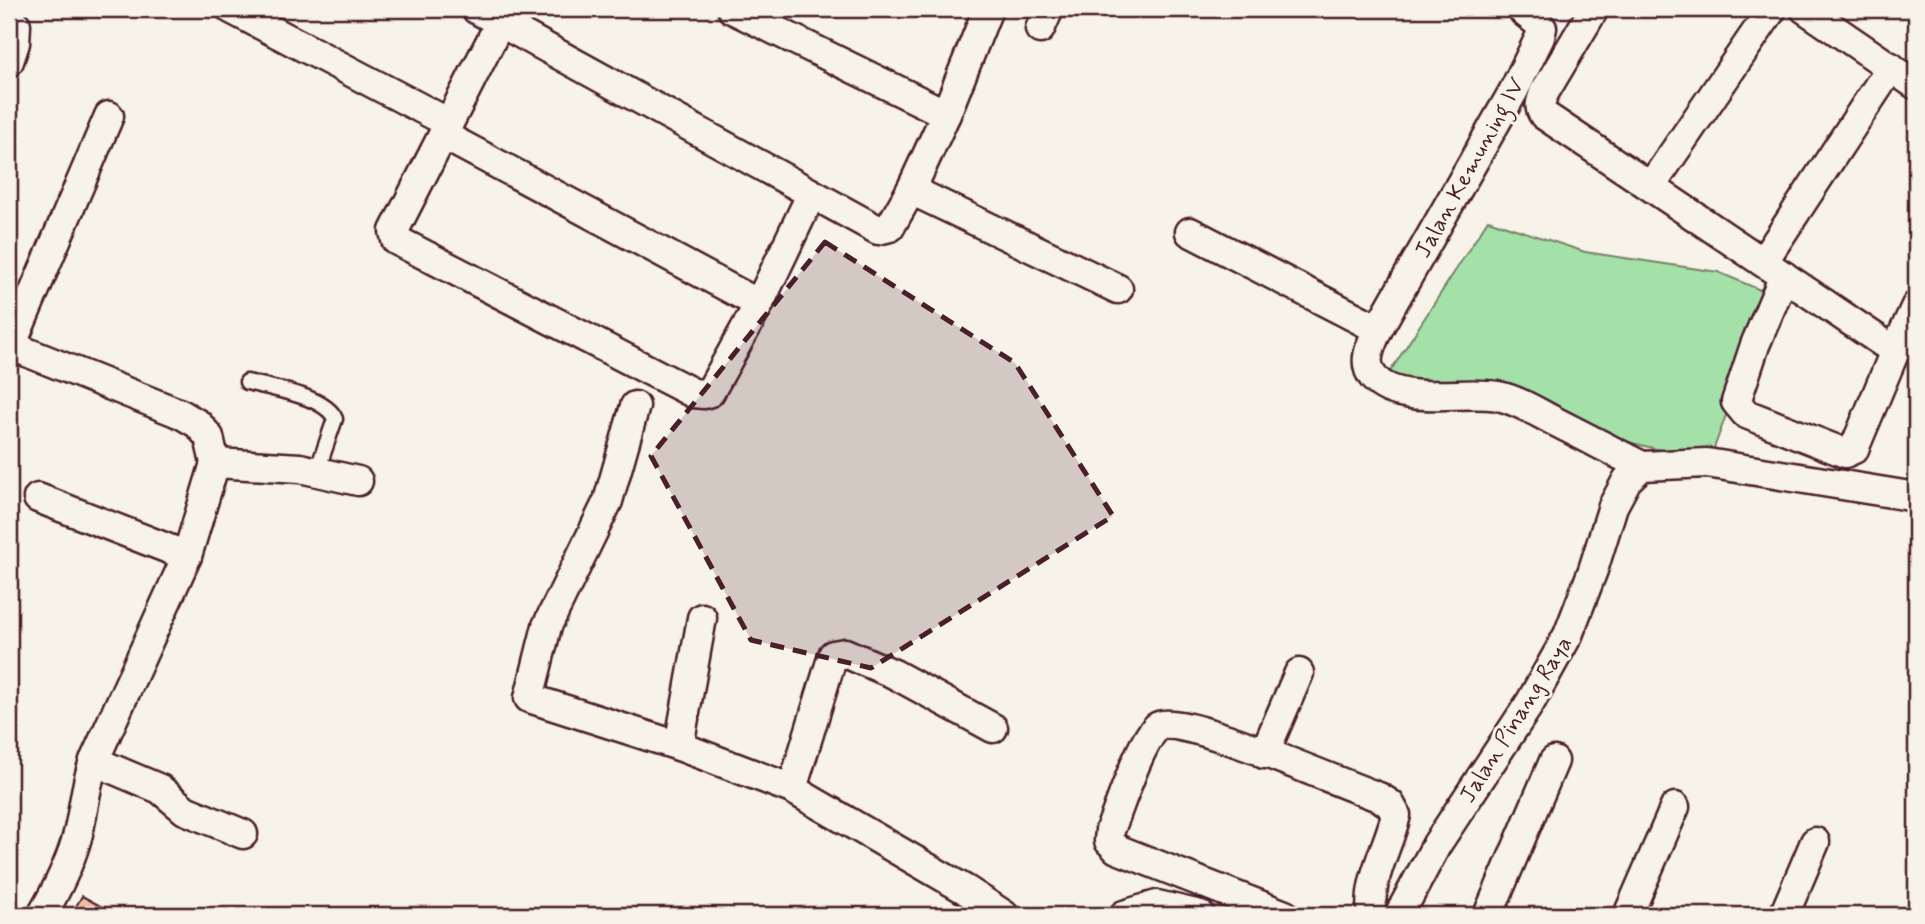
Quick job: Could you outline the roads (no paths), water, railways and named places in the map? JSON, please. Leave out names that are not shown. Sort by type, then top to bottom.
[{"type":"street","points":[[231,9],[759,304]]},
{"type":"street","points":[[476,9],[504,15],[811,195],[878,230],[890,227],[911,190],[946,114],[988,9]]},
{"type":"street","points":[[732,9],[946,114]]},
{"type":"street","name":"Jalan Kemuning IV","points":[[1378,329],[1513,92],[1540,37],[1542,28],[1523,9]]},
{"type":"street","points":[[1594,9],[1544,93],[1540,110],[1550,120],[1895,351]]},
{"type":"street","points":[[1650,186],[1772,9]]},
{"type":"street","points":[[1805,9],[1916,85]]},
{"type":"street","points":[[504,15],[394,231],[396,240],[699,394],[709,392],[759,304],[811,195]]},
{"type":"street","points":[[9,19],[16,25],[15,43],[9,61]]},
{"type":"street","points":[[1891,67],[1774,269],[1755,345],[1736,402],[1742,412],[1820,445],[1849,453],[1854,449],[1863,430],[1916,306]]},
{"type":"street","points":[[42,915],[61,884],[77,839],[86,785],[94,761],[187,556],[215,463],[209,437],[198,424],[181,414],[10,346],[109,116]]},
{"type":"street","points":[[911,190],[1118,289]]},
{"type":"street","points":[[1190,232],[1378,329],[1368,350],[1368,368],[1375,380],[1392,390],[1416,394],[1499,396],[1521,404],[1642,466],[1707,463],[1916,497]]},
{"type":"street","points":[[635,406],[608,501],[547,626],[529,698],[679,746],[792,789],[1004,915]]},
{"type":"street","points":[[215,463],[300,468],[358,481]]},
{"type":"street","name":"Jalan Pinang Raya","points":[[1399,915],[1437,844],[1530,703],[1568,635],[1614,506],[1627,480],[1642,466]]},
{"type":"street","points":[[38,498],[187,556]]},
{"type":"street","points":[[679,746],[702,618]]},
{"type":"street","points":[[792,789],[833,655],[838,653],[845,653],[894,674],[993,728]]},
{"type":"street","points":[[1264,754],[1299,673]]},
{"type":"street","points":[[1285,915],[1117,849],[1109,841],[1110,830],[1144,747],[1158,726],[1168,722],[1211,732],[1379,797],[1395,811],[1394,825],[1377,873],[1370,904],[1372,915]]},
{"type":"street","points":[[94,761],[160,789],[185,810],[243,834]]},
{"type":"street","points":[[1488,915],[1554,761]]},
{"type":"street","points":[[1628,915],[1675,807]]},
{"type":"street","points":[[1784,915],[1815,842]]},
{"type":"street","points":[[1124,915],[1157,905],[1200,915]]},
{"type":"lane","points":[[247,382],[317,401],[332,410],[335,419],[317,471]]}]
